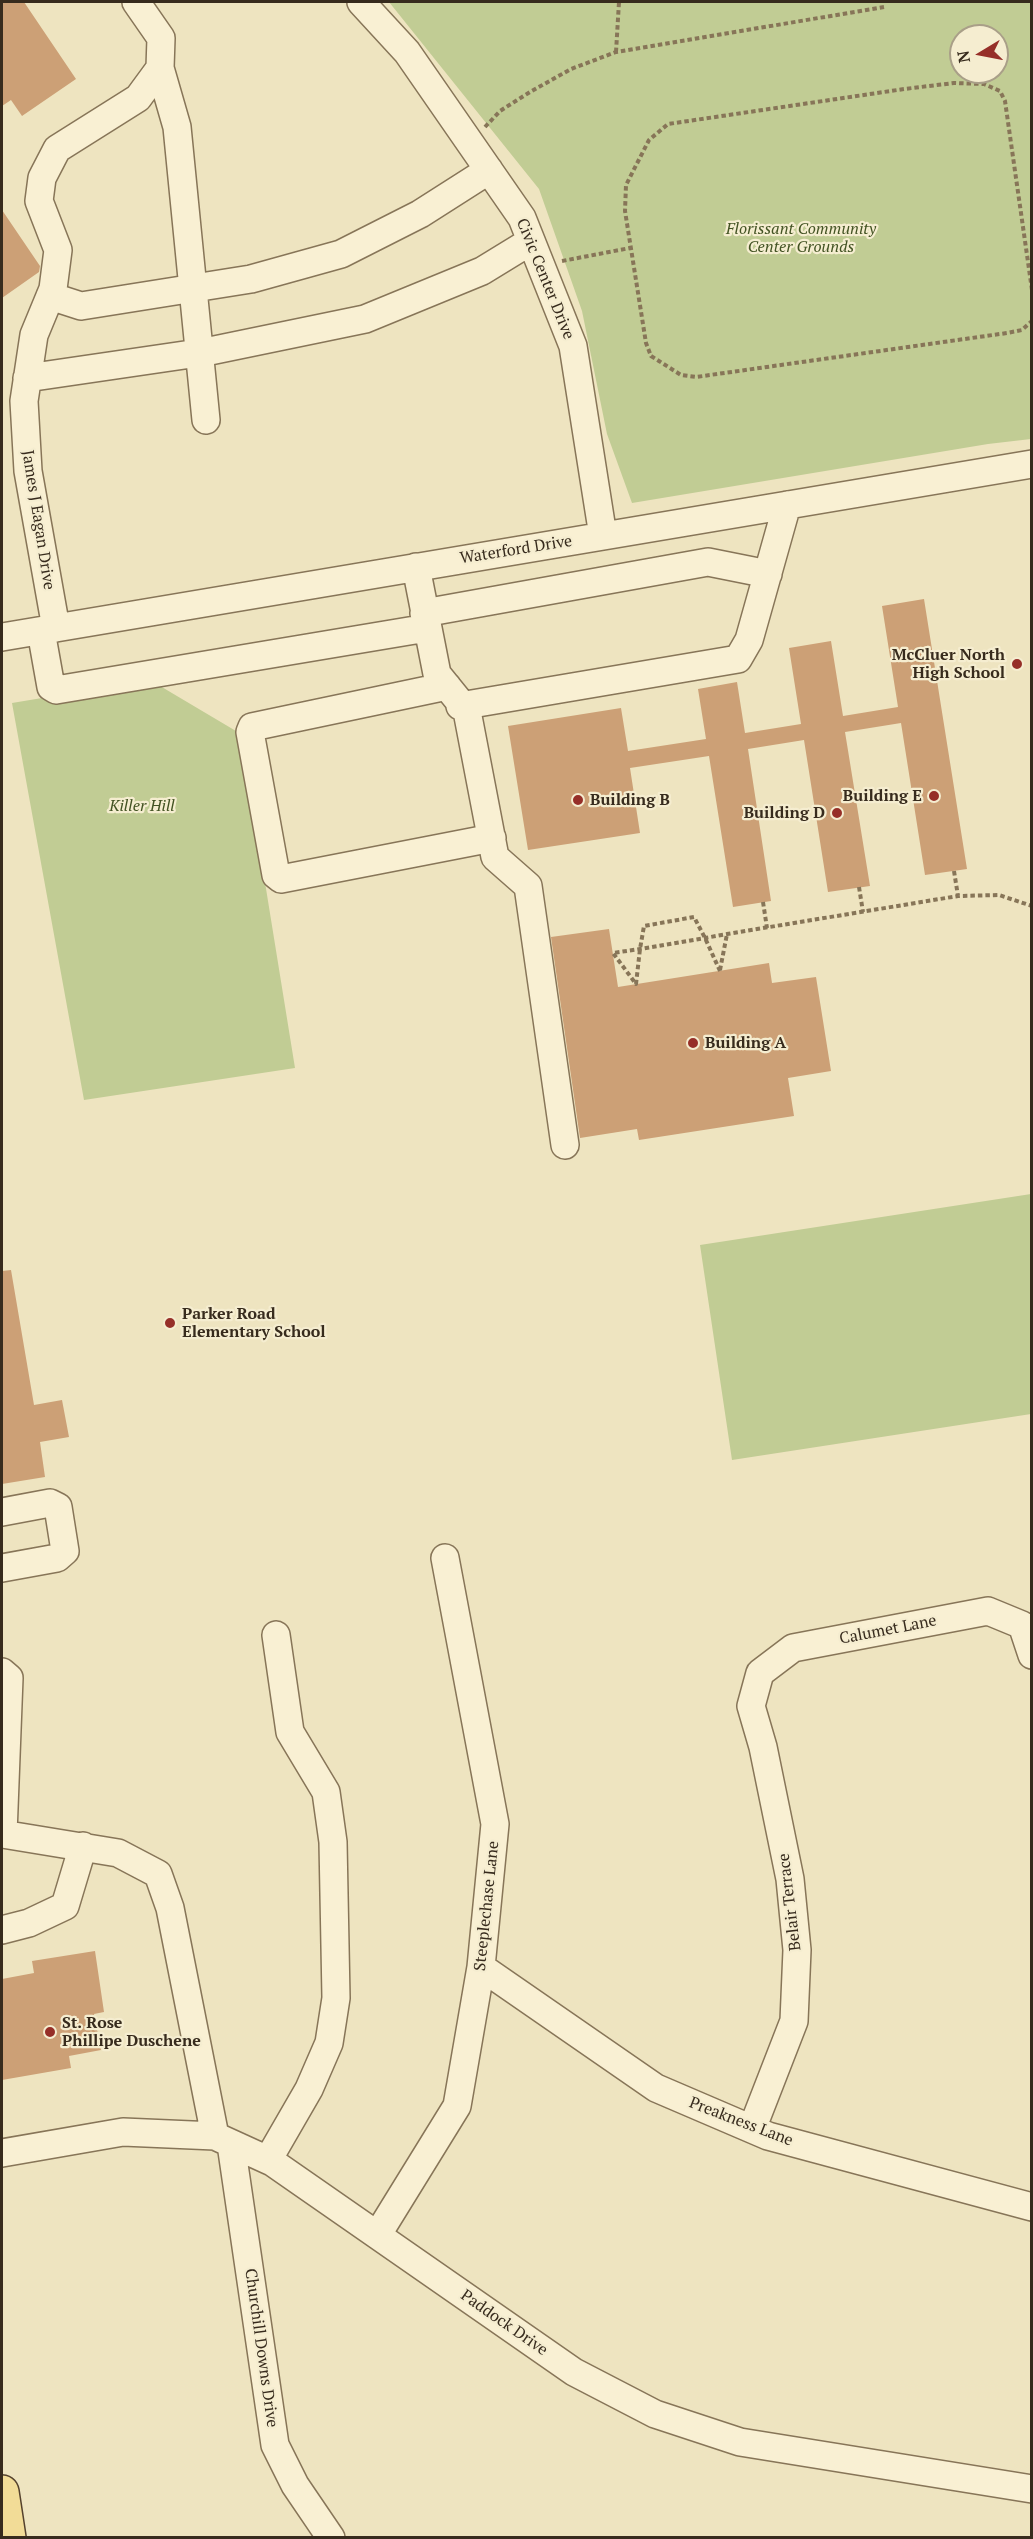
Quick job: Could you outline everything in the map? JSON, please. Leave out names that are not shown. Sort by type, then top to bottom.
[{"type":"main road","points":[[2,2492],[9,2538]]},
{"type":"street","name":"Civic Center Drive","points":[[361,2],[407,52],[522,218],[573,346],[603,536]]},
{"type":"street","points":[[148,5],[161,38],[160,68],[177,128],[195,289],[206,420]]},
{"type":"street","name":"James J Eagan Drive","points":[[160,68],[138,98],[57,150],[42,178],[39,201],[58,250],[50,296],[34,334],[24,401],[28,471],[49,629],[51,687],[56,690],[425,620]]},
{"type":"street","points":[[50,296],[81,306],[251,279],[341,254],[420,214],[489,170]]},
{"type":"street","points":[[27,378],[199,352],[365,319],[482,271],[536,253]]},
{"type":"street","name":"Waterford Drive","points":[[2,637],[1032,464]]},
{"type":"street","points":[[492,838],[281,879],[276,875],[250,732],[252,727],[454,696],[738,659],[749,640],[788,505]]},
{"type":"street","points":[[425,620],[708,562],[768,574]]},
{"type":"street","points":[[416,567],[437,674],[467,711],[495,857],[528,886],[565,1145]]},
{"type":"street","points":[[2,1512],[50,1503],[58,1507],[65,1551],[57,1558],[2,1568]]},
{"type":"street","name":"Steeplechase Lane","points":[[378,2234],[457,2106],[481,1967],[495,1824],[445,1558]]},
{"type":"street","name":"Calumet Lane","points":[[760,1673],[793,1648],[988,1611],[1022,1625],[1032,1655]]},
{"type":"street","points":[[268,2160],[309,2089],[329,2043],[336,1998],[333,1842],[326,1792],[290,1732],[276,1635]]},
{"type":"street","name":"Belair Terrace","points":[[752,2129],[794,2021],[797,1950],[790,1879],[763,1747],[751,1706],[760,1673]]},
{"type":"street","points":[[2,1929],[29,1923],[65,1906],[83,1846],[2,1834],[5,1675]]},
{"type":"street","name":"Churchill Downs Drive","points":[[83,1846],[118,1853],[158,1874],[170,1908],[223,2140],[275,2445],[295,2485],[331,2538]]},
{"type":"street","name":"Preakness Lane","points":[[481,1967],[656,2088],[768,2136],[1032,2207]]},
{"type":"street","name":"Paddock Drive","points":[[2,2153],[123,2132],[223,2140],[268,2160],[378,2234],[574,2372],[655,2414],[740,2442],[1032,2489]]},
{"type":"path","points":[[616,52],[620,2]]},
{"type":"path","points":[[471,143],[500,111],[530,92],[571,69],[616,52],[884,7]]},
{"type":"path","points":[[1032,290],[1005,101],[1000,91],[984,84],[954,83],[904,89],[668,124],[649,140],[626,185],[625,205],[630,248],[646,343],[651,356],[681,375],[696,377],[1006,333],[1022,330],[1032,321]]},
{"type":"path","points":[[536,253],[630,248]]},
{"type":"path","points":[[954,871],[958,896]]},
{"type":"path","points":[[859,887],[863,912]]},
{"type":"path","points":[[728,934],[720,971],[705,938],[694,917],[644,926],[640,949],[636,984],[613,953],[640,949],[705,938],[728,934],[958,896],[999,895],[1032,906]]},
{"type":"path","points":[[763,902],[767,928]]},
{"type":"green space","name":"Florissant Community Center Grounds","points":[[389,2],[1031,2],[1031,439],[988,444],[632,503],[607,434],[582,311],[539,189]]},
{"type":"green space","name":"Killer Hill","points":[[150,680],[241,734],[295,1068],[84,1100],[12,703]]},
{"type":"green space","points":[[1031,1194],[1031,1414],[732,1460],[700,1245]]},
{"type":"building","points":[[2,2],[24,2],[76,79],[22,116],[11,100],[2,106]]},
{"type":"building","points":[[2,210],[40,266],[39,272],[2,298]]},
{"type":"building","points":[[924,599],[967,869],[925,875],[901,723],[845,732],[870,886],[828,892],[804,740],[748,749],[771,901],[733,907],[709,756],[630,768],[640,833],[528,850],[508,726],[621,708],[628,751],[706,739],[698,689],[737,682],[745,733],[801,724],[789,648],[831,641],[843,716],[898,707],[882,606]]},
{"type":"building","name":"Building A","points":[[609,929],[618,987],[769,963],[772,983],[816,977],[831,1071],[788,1078],[794,1116],[639,1140],[637,1129],[580,1138],[551,937]]},
{"type":"building","points":[[11,1270],[34,1405],[62,1400],[69,1437],[40,1442],[45,1477],[2,1484],[2,1271]]},
{"type":"building","name":"St. Rose Phillipe Duschene","points":[[95,1951],[104,2012],[94,2014],[101,2050],[69,2056],[71,2068],[2,2080],[2,1979],[34,1973],[32,1961]]},
{"type":"place","name":"McCluer North High School","points":[[1017,664]]},
{"type":"place","name":"Building E","points":[[934,796]]},
{"type":"place","name":"Building B","points":[[578,800]]},
{"type":"place","name":"Building D","points":[[837,813]]},
{"type":"place","name":"Building A","points":[[693,1043]]},
{"type":"place","name":"Parker Road Elementary School","points":[[170,1323]]},
{"type":"place","name":"St. Rose Phillipe Duschene","points":[[50,2032]]}]
